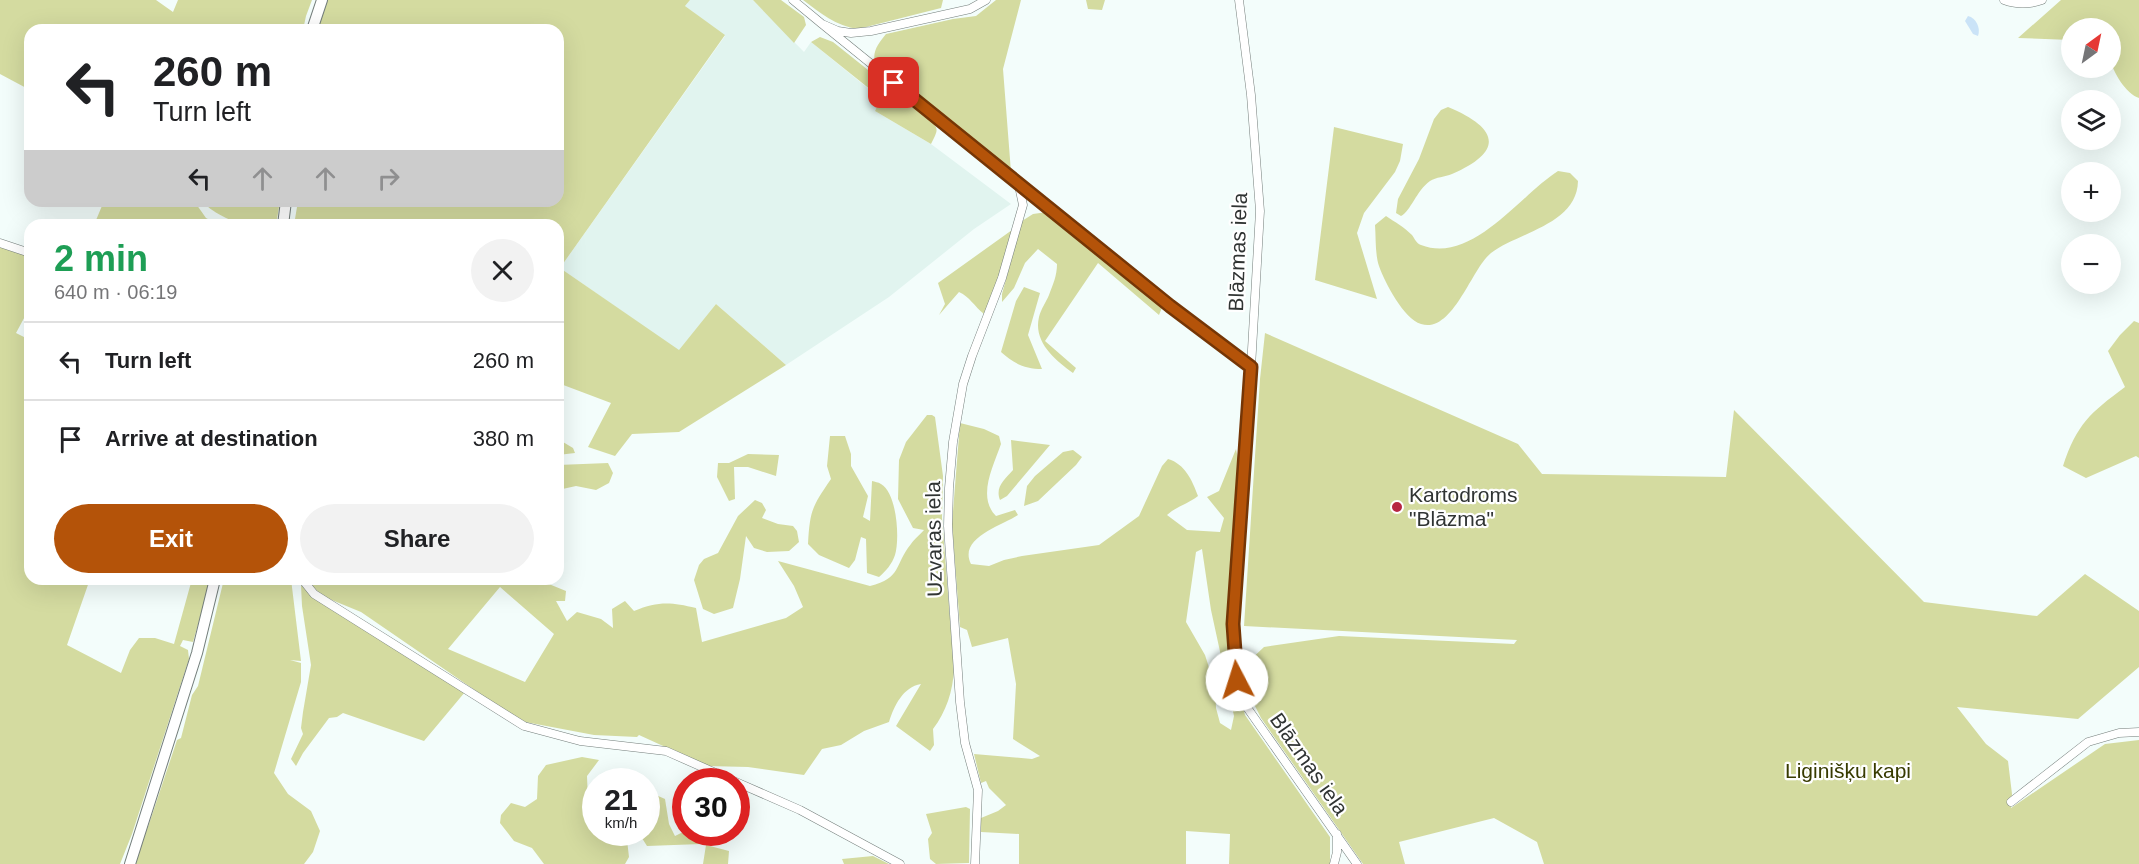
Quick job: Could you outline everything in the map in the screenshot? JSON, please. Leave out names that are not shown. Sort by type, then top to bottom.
[{"type":"main road","points":[[314,24],[322,0]]},
{"type":"main road","points":[[130,864],[197,653],[214,585]]},
{"type":"street","points":[[793,0],[1020,186],[1170,306],[1251,367]]},
{"type":"street","points":[[822,24],[838,31],[851,33],[871,31],[970,9],[986,0]]},
{"type":"street","name":"Blāzmas iela","points":[[1239,0],[1251,95],[1260,211],[1233,624],[1237,680],[1246,706],[1357,864]]},
{"type":"street","points":[[2004,0],[2022,5],[2042,0]]},
{"type":"street","name":"Uzvaras iela","points":[[975,864],[978,790],[964,743],[960,702],[948,526],[949,488],[953,442],[963,384],[1005,268],[1023,205],[1020,186]]},
{"type":"street","points":[[0,243],[24,251]]},
{"type":"street","points":[[307,585],[314,594],[524,726],[580,741],[666,751],[704,768]]},
{"type":"street","points":[[2011,802],[2088,742],[2119,733],[2139,732]]},
{"type":"street","points":[[750,788],[800,810],[900,864]]},
{"type":"street","points":[[1334,864],[1337,834]]},
{"type":"shaded area","points":[[690,0],[753,0],[804,52],[811,42],[881,99],[875,111],[931,144],[1011,204],[974,229],[889,297],[786,365],[716,304],[679,351],[564,271],[564,262],[725,36],[685,6]]},
{"type":"green space","points":[[0,0],[156,0],[173,12],[178,0],[312,0],[304,24],[24,24],[24,87],[0,74]]},
{"type":"green space","points":[[327,0],[690,0],[685,6],[725,35],[564,262],[564,219],[295,219],[297,207],[564,207],[564,24],[318,24]]},
{"type":"green space","points":[[753,0],[781,0],[804,17],[806,25],[794,43]]},
{"type":"green space","points":[[803,0],[943,0],[941,8],[858,29],[835,22]]},
{"type":"green space","points":[[996,0],[1021,0],[1003,69],[1011,172],[998,164],[875,62],[874,58],[877,47],[886,34],[976,16]]},
{"type":"green space","points":[[1086,0],[1105,0],[1102,10],[1088,9]]},
{"type":"green space","points":[[2061,0],[2139,0],[2139,98],[2129,92],[2118,78],[2121,78],[2121,18],[2061,18],[2061,40],[2018,38]]},
{"type":"green space","points":[[820,37],[833,42],[927,117],[936,129],[931,144],[875,111],[881,98],[811,42]]},
{"type":"green space","points":[[1448,107],[1477,123],[1485,131],[1489,139],[1488,148],[1470,165],[1430,181],[1401,216],[1396,213],[1398,199],[1419,159],[1434,119],[1441,110]]},
{"type":"green space","points":[[1334,127],[1403,144],[1395,172],[1364,213],[1357,233],[1377,299],[1315,280]]},
{"type":"green space","points":[[1558,171],[1570,173],[1578,181],[1575,196],[1568,208],[1544,226],[1491,253],[1452,310],[1443,319],[1432,324],[1421,324],[1408,315],[1390,291],[1379,266],[1375,225],[1386,216],[1406,230],[1421,245],[1440,249],[1459,245],[1477,237],[1494,225]]},
{"type":"green space","points":[[102,207],[198,207],[208,219],[96,219]]},
{"type":"green space","points":[[208,207],[279,207],[277,219],[229,219]]},
{"type":"green space","points":[[1047,212],[1163,305],[1159,315],[1098,263],[1045,341],[1076,368],[1073,373],[1053,356],[1039,334],[1040,314],[1055,280],[1057,264],[1038,249],[1025,263],[1014,288],[1002,302],[1002,294],[1022,221],[1033,214]]},
{"type":"green space","points":[[1012,230],[993,295],[984,314],[959,292],[939,315],[945,304],[938,283]]},
{"type":"green space","points":[[0,246],[24,254],[24,318],[16,333],[24,337],[24,585],[88,585],[67,645],[121,673],[130,650],[139,638],[155,638],[174,644],[190,585],[209,585],[193,642],[183,640],[180,646],[188,650],[189,659],[132,834],[120,864],[0,864]]},
{"type":"green space","points":[[564,271],[679,350],[716,304],[786,365],[679,432],[632,434],[615,456],[588,447],[611,403],[564,385]]},
{"type":"green space","points":[[1024,287],[1040,293],[1028,335],[1042,369],[1020,365],[1001,352],[1016,301]]},
{"type":"green space","points":[[2134,321],[2139,323],[2139,458],[2136,456],[2086,478],[2063,466],[2074,440],[2086,421],[2125,387],[2108,351]]},
{"type":"green space","name":"Liginišķu kapi","points":[[1265,333],[1518,444],[1542,474],[1726,477],[1734,410],[1924,602],[2037,616],[2085,574],[2139,611],[2139,667],[2078,719],[1957,707],[1986,744],[2008,761],[2012,794],[2011,808],[2105,744],[2139,740],[2139,864],[1544,864],[1537,842],[1494,818],[1399,842],[1405,864],[1363,864],[1261,718],[1249,694],[1245,665],[1264,647],[1339,636],[1514,644],[1517,640],[1244,626]]},
{"type":"green space","points":[[927,415],[935,417],[943,476],[942,518],[954,669],[948,701],[933,729],[934,745],[930,751],[896,726],[921,684],[904,693],[889,722],[864,731],[841,745],[822,749],[804,775],[748,767],[707,766],[639,735],[637,737],[594,735],[520,721],[361,612],[322,596],[312,585],[551,585],[566,591],[565,601],[556,601],[567,621],[577,612],[601,619],[613,628],[612,609],[625,601],[634,611],[650,605],[665,604],[696,608],[702,642],[786,618],[803,607],[794,586],[778,561],[870,586],[893,575],[914,540],[924,530],[913,528],[898,499],[899,460],[906,442]],"holes":[[[500,587],[554,634],[525,682],[448,649]]]},
{"type":"green space","points":[[960,423],[984,429],[999,436],[1001,444],[988,482],[988,500],[996,516],[1015,510],[1018,515],[983,534],[970,547],[971,564],[989,566],[1022,556],[1099,545],[1139,516],[1162,466],[1168,459],[1183,469],[1198,496],[1167,515],[1187,530],[1220,532],[1224,518],[1207,497],[1219,491],[1236,449],[1239,463],[1227,642],[1245,715],[1330,837],[1330,864],[1229,864],[1230,834],[1186,831],[1186,864],[1019,864],[1019,834],[981,832],[981,818],[1006,805],[989,788],[986,781],[981,783],[974,754],[1032,759],[1040,756],[1013,739],[1016,684],[1008,638],[972,647],[967,630],[960,627],[952,524]],"holes":[[[1202,549],[1211,610],[1234,716],[1231,730],[1220,723],[1216,708],[1215,686],[1205,655],[1186,622],[1196,552]]]},
{"type":"green space","points":[[830,436],[845,436],[851,454],[851,466],[868,496],[863,517],[870,521],[872,481],[881,484],[891,497],[897,528],[895,555],[879,577],[867,573],[866,539],[861,537],[855,560],[849,568],[819,555],[808,544],[813,509],[831,479],[827,466]]},
{"type":"green space","points":[[1011,440],[1050,445],[1007,496],[1000,500],[1000,487],[1013,470]]},
{"type":"green space","points":[[564,443],[573,448],[575,453],[564,454]]},
{"type":"green space","points":[[1073,450],[1082,457],[1076,465],[1038,501],[1024,506],[1027,486],[1035,476],[1063,452]]},
{"type":"green space","points":[[748,454],[779,455],[776,476],[748,467],[734,467],[735,499],[729,501],[717,477],[718,463],[729,463]]},
{"type":"green space","points":[[608,463],[613,473],[609,483],[596,490],[576,486],[564,489],[564,465]]},
{"type":"green space","points":[[755,500],[762,503],[766,510],[762,518],[778,524],[793,526],[797,531],[799,542],[789,551],[767,552],[754,548],[746,536],[733,608],[714,614],[703,609],[694,580],[699,565],[704,559],[718,553],[738,516]]},
{"type":"green space","points":[[223,585],[292,585],[301,661],[290,660],[301,663],[301,682],[274,773],[288,794],[311,811],[320,831],[313,852],[304,864],[133,864],[177,740],[181,738],[192,695],[198,686]]},
{"type":"green space","points":[[301,585],[314,598],[465,692],[424,741],[343,713],[329,718],[296,766],[291,759],[303,734],[301,728],[311,665]]},
{"type":"green space","points":[[582,757],[599,760],[593,768],[582,768],[582,846],[628,846],[629,857],[625,864],[544,864],[532,848],[514,841],[500,823],[501,815],[511,803],[525,807],[537,799],[538,776],[546,765]]},
{"type":"green space","points":[[660,797],[665,799],[672,830],[672,845],[660,846]]},
{"type":"green space","points":[[966,807],[970,809],[969,863],[936,864],[930,859],[928,839],[932,833],[926,814]]},
{"type":"green space","points":[[706,846],[729,851],[728,864],[703,864]]},
{"type":"green space","points":[[873,856],[889,864],[844,864],[842,859]]},
{"type":"water","points":[[1968,16],[1977,24],[1978,36],[1973,34],[1965,21]]},
{"type":"place","name":"Kartodroms \"Blāzma\"","points":[[1397,507]]},
{"type":"route","points":[[894,83],[1026,192],[1251,367],[1233,624],[1237,680]]}]
